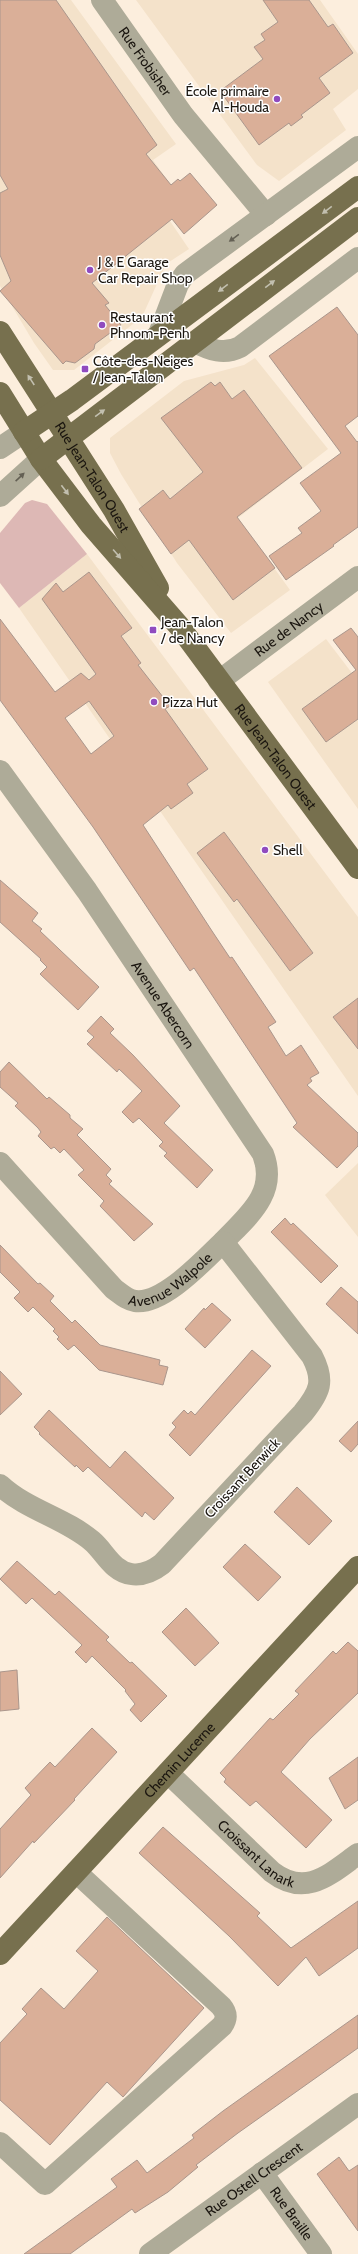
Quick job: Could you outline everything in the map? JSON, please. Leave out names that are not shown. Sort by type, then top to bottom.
[{"type":"main road","points":[[24,432],[358,187]]},
{"type":"main road","points":[[41,459],[358,218]]},
{"type":"main road","name":"Rue Jean-Talon Ouest","points":[[0,332],[69,437],[114,510],[179,626]]},
{"type":"main road","name":"Rue Jean-Talon Ouest","points":[[0,393],[41,459],[91,525],[179,626],[358,868]]},
{"type":"main road","name":"Chemin Lucerne","points":[[0,1954],[358,1567]]},
{"type":"street","name":"Rue Frobisher","points":[[102,0],[186,120],[266,214]]},
{"type":"street","points":[[159,334],[178,284],[185,274],[358,147]]},
{"type":"street","points":[[195,342],[209,349],[222,352],[240,347],[358,258]]},
{"type":"street","points":[[0,448],[24,432]]},
{"type":"street","points":[[0,496],[41,459]]},
{"type":"street","name":"Rue de Nancy","points":[[219,681],[358,577]]},
{"type":"street","name":"Avenue Abercorn","points":[[0,771],[87,891],[263,1154],[268,1173],[268,1184],[256,1205],[223,1242]]},
{"type":"street","name":"Avenue Walpole","points":[[0,1163],[114,1289],[124,1297],[135,1301],[148,1300],[162,1294],[223,1242],[312,1356]]},
{"type":"street","name":"Croissant Berwick","points":[[0,1485],[27,1505],[81,1533],[92,1541],[111,1563],[130,1574],[147,1573],[162,1564],[303,1413],[316,1394],[319,1386],[319,1374],[312,1356]]},
{"type":"street","name":"Croissant Lanark","points":[[168,1773],[272,1872],[283,1879],[302,1883],[321,1880],[358,1854]]},
{"type":"street","points":[[0,2143],[45,2184],[222,2026],[225,2020],[226,2013],[221,2006],[76,1872]]},
{"type":"street","name":"Rue Ostell Crescent","points":[[150,2254],[358,2104]]},
{"type":"street","name":"Rue Braille","points":[[262,2173],[321,2254]]},
{"type":"shaded area","points":[[0,0],[71,0],[176,144],[153,160],[171,185],[157,202],[189,249],[166,264],[142,317],[74,370],[53,370],[34,343],[0,286]]},
{"type":"shaded area","name":"École primaire Al-Houda","points":[[136,0],[320,0],[358,54],[358,89],[333,109],[346,130],[279,181],[257,165]]},
{"type":"shaded area","points":[[255,358],[328,449],[238,518],[290,590],[231,633],[177,563],[121,474],[110,453],[110,438],[184,381],[244,365]]},
{"type":"shaded area","points":[[32,500],[47,504],[87,554],[19,608],[0,583],[0,533],[25,503]]},
{"type":"shaded area","points":[[87,554],[358,917],[358,1096],[19,608]]},
{"type":"shaded area","points":[[326,639],[358,681],[358,809],[268,682]]},
{"type":"shaded area","points":[[358,1163],[358,1237],[325,1195]]},
{"type":"building","points":[[0,0],[56,0],[157,145],[146,154],[171,185],[178,179],[180,181],[190,173],[217,205],[184,234],[172,219],[92,283],[109,303],[105,305],[121,325],[95,344],[94,349],[75,363],[66,361],[63,364],[0,291],[11,281],[0,255],[0,193],[8,189],[0,175]]},
{"type":"building","points":[[263,0],[309,0],[328,27],[333,24],[353,53],[319,78],[330,93],[301,115],[303,117],[291,126],[289,123],[259,145],[220,91],[263,59],[254,47],[265,40],[261,34],[278,22]]},
{"type":"building","points":[[337,307],[358,335],[358,416],[345,426],[357,442],[358,441],[358,527],[286,580],[269,556],[302,533],[298,528],[321,511],[300,483],[341,453],[269,356]]},
{"type":"building","points":[[211,382],[215,386],[220,382],[232,399],[244,390],[302,468],[237,517],[275,568],[233,600],[189,540],[171,554],[139,509],[163,490],[170,499],[203,472],[161,418]]},
{"type":"building","points":[[89,572],[132,628],[121,636],[141,663],[138,665],[170,706],[165,709],[208,769],[187,784],[193,793],[171,809],[168,805],[143,825],[230,958],[232,957],[276,1022],[268,1027],[286,1056],[301,1045],[319,1073],[310,1078],[312,1081],[307,1085],[358,1133],[358,1146],[337,1168],[293,1127],[297,1123],[194,968],[190,971],[93,827],[0,700],[0,619],[55,692],[81,673],[89,680],[96,674],[42,599],[56,583],[63,592]],"holes":[[[89,701],[114,736],[91,754],[65,718]]]},
{"type":"building","points":[[351,628],[358,637],[358,719],[326,742],[302,709],[356,670],[333,640]]},
{"type":"building","points":[[224,832],[313,953],[290,971],[237,899],[234,902],[197,853]]},
{"type":"building","points":[[0,880],[38,913],[32,921],[42,929],[40,931],[99,987],[78,1010],[40,974],[47,967],[40,960],[41,959],[0,922]]},
{"type":"building","points":[[358,998],[358,1049],[333,1017]]},
{"type":"building","points":[[101,1016],[114,1029],[110,1033],[133,1055],[180,1106],[164,1123],[213,1170],[197,1188],[164,1156],[167,1153],[159,1146],[163,1142],[139,1118],[133,1123],[122,1112],[142,1091],[119,1069],[117,1072],[87,1044],[94,1037],[87,1031]]},
{"type":"building","points":[[9,1062],[47,1099],[49,1097],[70,1115],[70,1118],[83,1129],[77,1135],[111,1169],[106,1175],[112,1181],[109,1184],[153,1224],[134,1241],[100,1206],[104,1201],[78,1175],[84,1170],[64,1149],[60,1153],[54,1147],[51,1149],[38,1136],[41,1132],[38,1128],[15,1106],[18,1103],[0,1087],[0,1072]]},
{"type":"building","points":[[285,1218],[291,1225],[293,1223],[338,1266],[321,1283],[271,1232]]},
{"type":"building","points":[[0,1245],[38,1284],[40,1283],[54,1296],[50,1301],[72,1323],[75,1320],[100,1345],[160,1360],[159,1365],[168,1367],[163,1385],[99,1370],[74,1345],[68,1350],[57,1339],[59,1337],[53,1331],[55,1329],[33,1307],[28,1312],[14,1298],[20,1292],[0,1272]]},
{"type":"building","points":[[341,1287],[358,1302],[358,1334],[326,1304]]},
{"type":"building","points":[[212,1303],[231,1320],[205,1348],[185,1329],[204,1308],[205,1310]]},
{"type":"building","points":[[252,1350],[271,1366],[190,1456],[169,1435],[176,1427],[172,1423],[184,1410],[188,1414],[191,1411],[195,1415]]},
{"type":"building","points":[[0,1371],[22,1394],[0,1415]]},
{"type":"building","points":[[49,1410],[110,1468],[125,1451],[174,1498],[154,1520],[145,1512],[142,1517],[88,1467],[83,1472],[76,1465],[75,1467],[39,1434],[40,1433],[34,1427]]},
{"type":"building","points":[[358,1421],[358,1444],[351,1452],[339,1441]]},
{"type":"building","points":[[297,1487],[332,1521],[309,1545],[274,1512]]},
{"type":"building","points":[[245,1544],[281,1577],[258,1601],[223,1567]]},
{"type":"building","points":[[17,1561],[55,1595],[59,1591],[109,1637],[106,1640],[130,1663],[132,1662],[167,1696],[141,1722],[130,1710],[135,1704],[125,1691],[126,1690],[92,1656],[86,1663],[75,1652],[82,1645],[32,1598],[26,1604],[0,1579]]},
{"type":"building","points":[[186,1608],[219,1643],[195,1666],[162,1632]]},
{"type":"building","points":[[348,1642],[358,1651],[358,1693],[310,1739],[281,1772],[332,1820],[306,1848],[256,1801],[250,1806],[224,1782],[226,1779],[220,1773],[270,1718],[273,1720],[299,1694],[295,1691],[333,1651],[336,1654]]},
{"type":"building","points":[[17,1670],[19,1709],[0,1711],[0,1672]]},
{"type":"building","points":[[92,1728],[117,1752],[74,1799],[75,1800],[34,1843],[33,1841],[0,1878],[0,1829],[31,1795],[25,1788],[50,1762],[55,1767]]},
{"type":"building","points":[[358,1757],[358,1800],[345,1809],[329,1778]]},
{"type":"building","points":[[163,1827],[260,1913],[257,1916],[291,1948],[358,1901],[358,1948],[319,1976],[306,1957],[278,1986],[229,1936],[139,1853]]},
{"type":"building","points":[[107,1917],[204,2008],[123,2097],[107,2082],[50,2145],[0,2100],[0,2043],[27,2014],[22,2009],[41,1988],[64,2009],[98,1971],[76,1951]]},
{"type":"building","points":[[358,2015],[358,2048],[238,2133],[196,2165],[198,2167],[168,2192],[135,2213],[132,2209],[70,2254],[24,2254],[117,2187],[111,2179],[137,2160],[147,2173],[194,2138],[192,2135],[223,2111]]},
{"type":"building","points":[[339,2157],[349,2171],[358,2165],[358,2231],[317,2174]]},
{"type":"place","name":"École primaire Al-Houda","points":[[277,99]]},
{"type":"place","name":"J & E Garage Car Repair Shop","points":[[90,270]]},
{"type":"place","name":"Restaurant Phnom-Penh","points":[[102,325]]},
{"type":"place","name":"Côte-des-Neiges / Jean-Talon","points":[[85,369]]},
{"type":"place","name":"Jean-Talon / de Nancy","points":[[153,630]]},
{"type":"place","name":"Pizza Hut","points":[[154,702]]},
{"type":"place","name":"Shell","points":[[265,850]]}]
